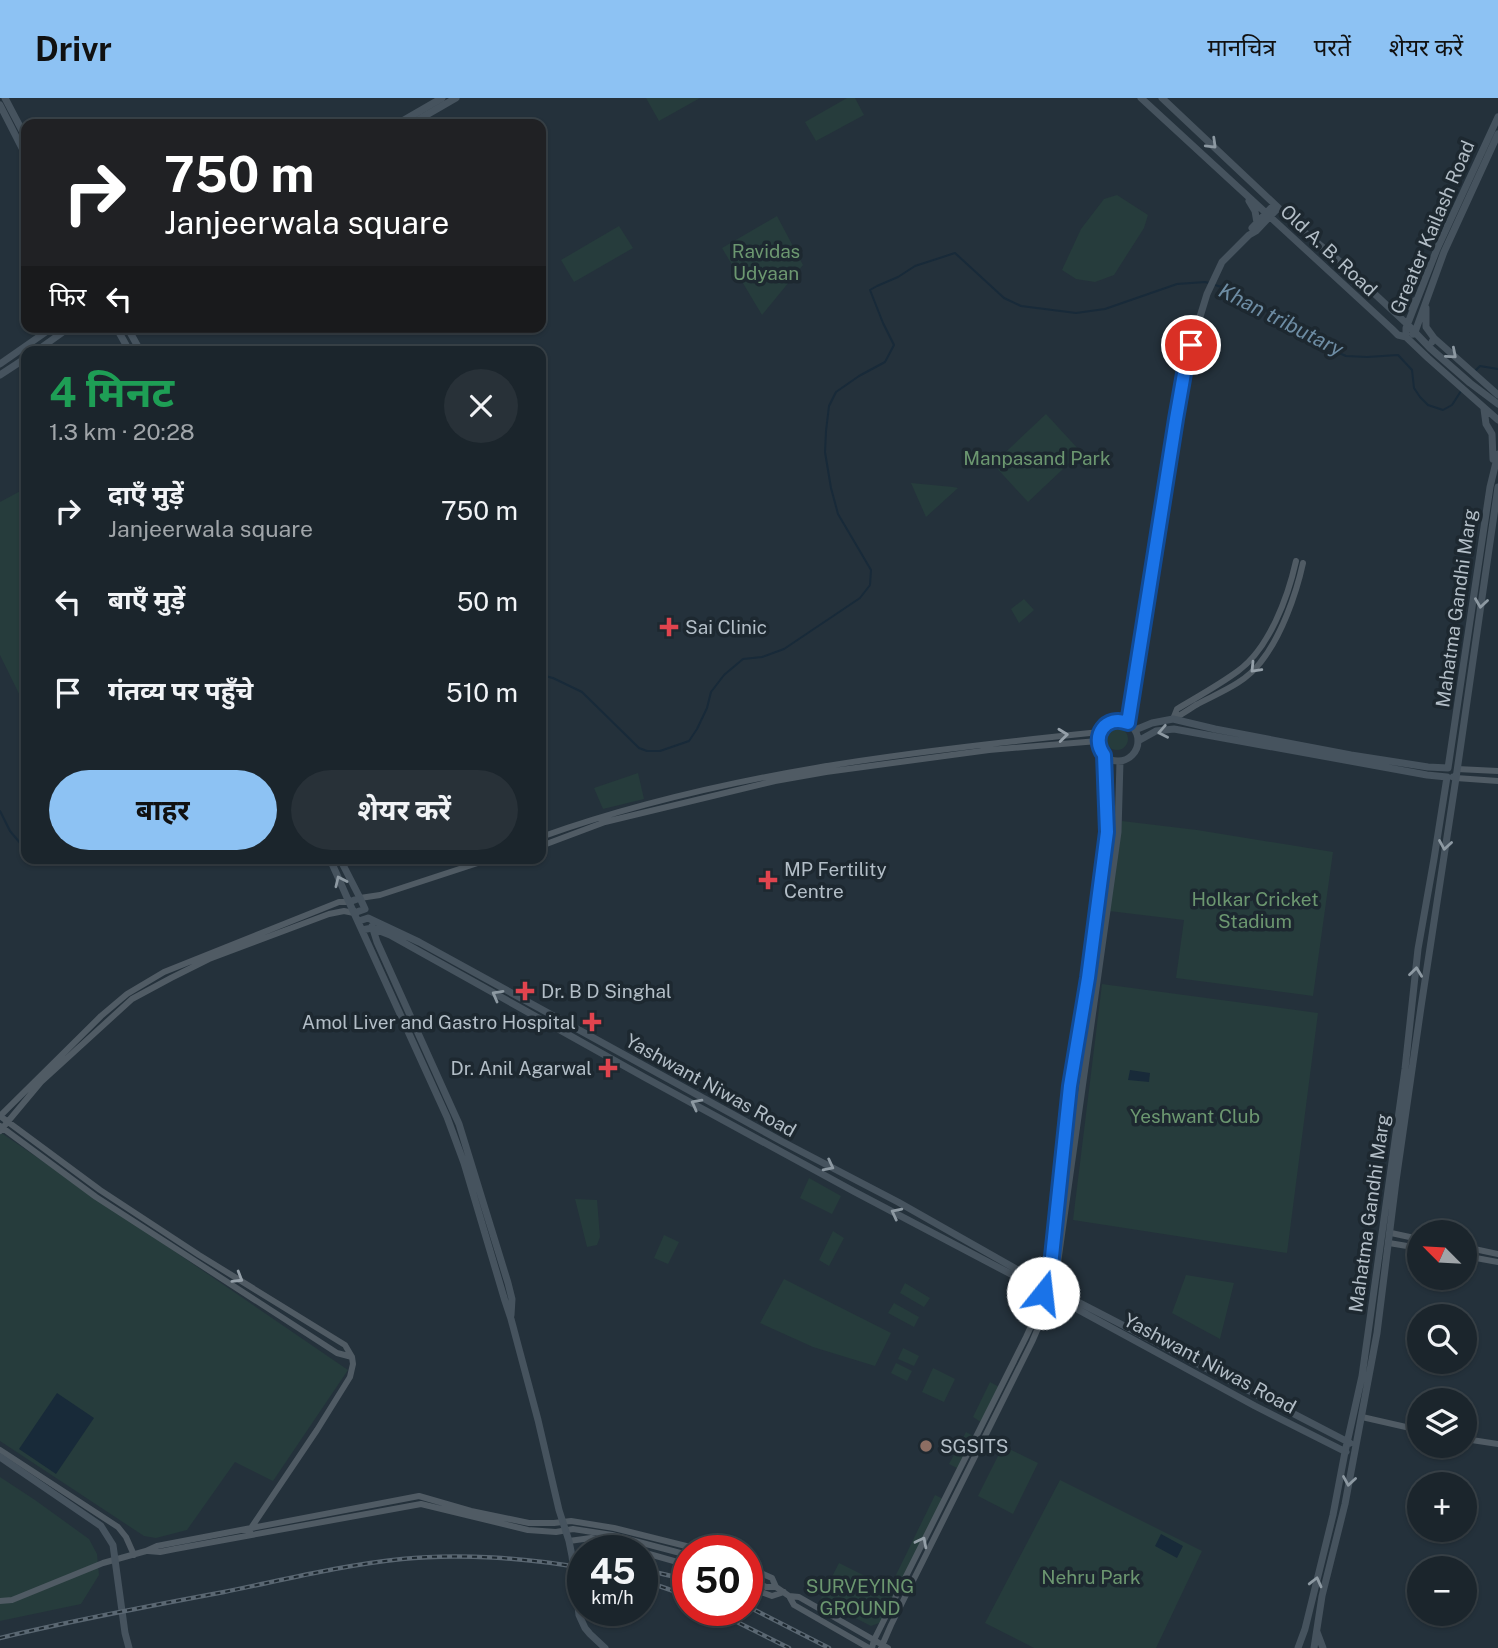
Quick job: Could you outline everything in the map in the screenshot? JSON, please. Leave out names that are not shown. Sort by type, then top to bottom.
[{"type":"main road","points":[[5,98],[21,128]]},
{"type":"main road","points":[[406,119],[442,98]]},
{"type":"main road","points":[[420,119],[456,98]]},
{"type":"main road","name":"Old A. B. Road","points":[[1141,98],[1402,336],[1428,358],[1457,378],[1473,385],[1498,404]]},
{"type":"main road","name":"Old A. B. Road","points":[[1162,98],[1285,215],[1408,324],[1468,394],[1498,420]]},
{"type":"main road","points":[[0,105],[21,146]]},
{"type":"main road","name":"Greater Kailash Road","points":[[1402,336],[1437,249],[1498,117]]},
{"type":"main road","name":"Greater Kailash Road","points":[[1402,336],[1415,332],[1444,252],[1498,134]]},
{"type":"main road","points":[[1245,194],[1254,208],[1259,224]]},
{"type":"main road","points":[[1128,723],[1186,362],[1207,294],[1222,262],[1276,206]]},
{"type":"main road","points":[[1259,224],[1270,224],[1294,244],[1302,247]]},
{"type":"main road","points":[[1384,303],[1401,310],[1418,298]]},
{"type":"main road","points":[[1425,304],[1426,327],[1434,338],[1498,395]]},
{"type":"main road","points":[[26,346],[44,333]]},
{"type":"main road","points":[[43,346],[62,333]]},
{"type":"main road","points":[[1430,348],[1434,338]]},
{"type":"main road","points":[[0,364],[21,349]]},
{"type":"main road","points":[[0,375],[21,361]]},
{"type":"main road","points":[[1473,385],[1480,379]]},
{"type":"main road","points":[[1484,408],[1486,424],[1492,434],[1493,470]]},
{"type":"main road","name":"Mahatma Gandhi Marg","points":[[1298,1648],[1333,1515],[1362,1376],[1405,1069],[1418,949],[1493,470],[1498,454]]},
{"type":"main road","name":"Mahatma Gandhi Marg","points":[[1314,1648],[1322,1596],[1345,1504],[1362,1418],[1393,1244],[1396,1181],[1498,487]]},
{"type":"main road","points":[[1135,730],[1172,719],[1352,755],[1448,768],[1456,773]]},
{"type":"main road","points":[[1112,722],[1128,723],[1135,730],[1138,741],[1135,752],[1120,761],[1104,755],[1098,741],[1100,732],[1112,722]]},
{"type":"main road","points":[[1138,741],[1156,731],[1174,729],[1427,775],[1447,777],[1456,773]]},
{"type":"main road","points":[[1054,1268],[1070,1086],[1088,978],[1107,832],[1104,755]]},
{"type":"main road","points":[[1048,1291],[1054,1268],[1118,832],[1120,761]]},
{"type":"main road","points":[[332,864],[447,1117],[509,1283],[512,1299],[511,1319],[567,1535]]},
{"type":"main road","points":[[343,864],[365,909],[377,943],[458,1124],[478,1197]]},
{"type":"main road","points":[[349,902],[360,898]]},
{"type":"main road","points":[[354,913],[365,909]]},
{"type":"main road","points":[[359,921],[368,918]]},
{"type":"main road","name":"Yashwant Niwas Road","points":[[368,918],[430,948],[783,1142],[898,1202],[1022,1273],[1079,1310],[1255,1406],[1353,1455]]},
{"type":"main road","points":[[362,930],[372,928]]},
{"type":"main road","name":"Yashwant Niwas Road","points":[[372,928],[390,934],[855,1192],[1048,1291],[1068,1297],[1356,1446]]},
{"type":"main road","points":[[1022,1273],[1027,1271],[1043,1275],[1054,1268]]},
{"type":"main road","points":[[1054,1268],[1060,1274],[1060,1283],[1068,1297]]},
{"type":"main road","points":[[1039,1316],[1057,1306],[1073,1312],[1079,1310]]},
{"type":"main road","points":[[0,1457],[101,1526],[113,1545],[129,1648]]},
{"type":"main road","points":[[585,1626],[605,1648]]},
{"type":"main road","points":[[1316,1628],[1323,1648]]},
{"type":"street","points":[[1240,172],[1250,177],[1284,210],[1285,215]]},
{"type":"street","points":[[1172,719],[1177,709],[1240,670],[1254,656],[1268,637],[1300,562]]},
{"type":"street","points":[[546,835],[615,812],[773,775],[943,748],[1100,732]]},
{"type":"street","points":[[546,844],[606,822],[775,781],[989,750],[1098,741]]},
{"type":"street","points":[[1456,773],[1498,771]]},
{"type":"street","points":[[1456,773],[1498,781]]},
{"type":"street","points":[[360,898],[373,897],[474,864]]},
{"type":"street","points":[[365,909],[373,897]]},
{"type":"street","points":[[349,902],[339,902],[164,972],[40,1082],[1,1128],[96,1196],[337,1353],[352,1357]]},
{"type":"street","points":[[250,1532],[353,1371],[352,1357],[345,1345],[100,1190],[0,1116],[101,1016],[127,994],[317,918],[337,911],[354,913]]},
{"type":"street","points":[[1394,1234],[1407,1236]]},
{"type":"street","points":[[1393,1244],[1407,1246]]},
{"type":"street","points":[[1477,1250],[1498,1254]]},
{"type":"street","points":[[1477,1258],[1498,1262]]},
{"type":"street","points":[[787,1594],[794,1605],[871,1648],[1039,1316],[1038,1298],[1048,1291]]},
{"type":"street","points":[[763,1586],[776,1587],[799,1597],[884,1647],[1032,1342],[1048,1291]]},
{"type":"street","points":[[1362,1418],[1407,1427]]},
{"type":"street","points":[[1477,1441],[1498,1444]]},
{"type":"street","points":[[0,1450],[118,1527],[134,1555]]},
{"type":"street","points":[[0,1601],[12,1600],[103,1563],[146,1551],[160,1552],[419,1496],[528,1523],[571,1521],[614,1528],[672,1542]]},
{"type":"street","points":[[250,1532],[421,1504],[528,1530],[556,1532],[573,1529],[612,1535],[672,1551]]},
{"type":"street","points":[[763,1574],[772,1578],[776,1587]]},
{"type":"street","points":[[763,1593],[772,1596],[787,1594]]},
{"type":"green space","points":[[646,98],[700,98],[659,121]]},
{"type":"green space","points":[[847,98],[855,98],[864,115],[816,141],[805,122]]},
{"type":"green space","points":[[1117,195],[1148,215],[1144,228],[1114,275],[1095,282],[1076,279],[1062,270],[1081,229],[1104,199]]},
{"type":"green space","name":"Ravidas Udyaan","points":[[777,216],[803,265],[762,315],[722,248]]},
{"type":"green space","points":[[619,226],[633,248],[574,282],[561,260]]},
{"type":"green space","name":"Manpasand Park","points":[[1046,414],[1081,452],[1028,502],[993,464]]},
{"type":"green space","points":[[911,483],[953,487],[958,488],[926,517]]},
{"type":"green space","points":[[21,491],[21,698],[0,655],[0,502]]},
{"type":"green space","points":[[1024,599],[1034,610],[1019,623],[1011,609]]},
{"type":"green space","points":[[1117,728],[1125,731],[1128,739],[1125,747],[1117,750],[1109,747],[1106,739],[1109,731]]},
{"type":"green space","points":[[638,773],[644,799],[603,809],[594,788]]},
{"type":"green space","name":"Holkar Cricket Stadium","points":[[1122,821],[1333,852],[1313,996],[1176,978],[1184,920],[1109,911]]},
{"type":"green space","name":"Yeshwant Club","points":[[1102,984],[1318,1013],[1287,1253],[1073,1220]]},
{"type":"green space","points":[[0,1132],[348,1370],[273,1481],[235,1462],[187,1530],[156,1538],[144,1536],[0,1441]]},
{"type":"green space","points":[[809,1178],[841,1196],[832,1214],[800,1198]]},
{"type":"green space","points":[[575,1199],[597,1200],[600,1237],[597,1245],[587,1247]]},
{"type":"green space","points":[[833,1231],[844,1238],[829,1266],[819,1260]]},
{"type":"green space","points":[[664,1235],[679,1242],[668,1264],[654,1258]]},
{"type":"green space","points":[[1186,1275],[1234,1283],[1220,1339],[1172,1313]]},
{"type":"green space","points":[[784,1279],[891,1333],[875,1366],[813,1347],[760,1323]]},
{"type":"green space","points":[[905,1283],[930,1298],[924,1307],[900,1293]]},
{"type":"green space","points":[[894,1303],[919,1317],[914,1327],[888,1313]]},
{"type":"green space","points":[[903,1348],[919,1356],[914,1366],[898,1359]]},
{"type":"green space","points":[[896,1363],[912,1371],[907,1381],[891,1373]]},
{"type":"green space","points":[[933,1368],[955,1379],[944,1402],[922,1392]]},
{"type":"green space","points":[[990,1382],[1001,1388],[984,1424],[973,1417]]},
{"type":"green space","points":[[966,1432],[977,1438],[961,1470],[949,1464]]},
{"type":"green space","points":[[1003,1446],[1038,1463],[1013,1514],[978,1496]]},
{"type":"green space","points":[[0,1477],[89,1539],[97,1554],[99,1575],[81,1604],[0,1621]]},
{"type":"green space","name":"Nehru Park","points":[[1060,1480],[1202,1551],[1156,1648],[1034,1648],[985,1623]]},
{"type":"green space","points":[[935,1495],[945,1500],[905,1582],[895,1577]]},
{"type":"green space","name":"SURVEYING GROUND","points":[[839,1563],[899,1593],[882,1622],[871,1626],[820,1600]]},
{"type":"water","points":[[1130,1070],[1150,1073],[1149,1082],[1128,1080]]},
{"type":"water","points":[[57,1393],[94,1418],[56,1474],[19,1449]]},
{"type":"water","points":[[1161,1534],[1183,1546],[1177,1558],[1155,1546]]},
{"type":"waterway","name":"Khan tributary","points":[[546,676],[582,692],[639,748],[660,751],[689,741],[707,708],[711,692],[724,675],[743,659],[762,657],[784,649],[860,598],[870,585],[871,570],[838,514],[825,452],[829,406],[836,392],[885,362],[894,345],[870,290],[915,266],[955,253],[1004,298],[1021,306],[1076,313],[1105,309],[1177,284],[1209,283]]},
{"type":"waterway","name":"Khan tributary","points":[[1215,285],[1240,295],[1325,347],[1346,356],[1398,355],[1412,370],[1414,388],[1428,405],[1443,410],[1452,405],[1461,391]]},
{"type":"waterway","points":[[1476,370],[1480,366],[1498,369]]},
{"type":"waterway","name":"Khan tributary","points":[[0,811],[10,831],[21,844]]},
{"type":"railway","points":[[0,1638],[112,1613],[380,1562],[424,1557],[469,1557],[516,1559],[567,1566]]},
{"type":"railway","points":[[658,1573],[672,1576]]},
{"type":"railway","points":[[658,1586],[672,1590]]},
{"type":"railway","points":[[763,1614],[829,1648]]},
{"type":"railway","points":[[745,1626],[789,1648]]},
{"type":"place","name":"Sai Clinic","points":[[669,627]]},
{"type":"place","name":"MP Fertility Centre","points":[[768,880]]},
{"type":"place","name":"Dr. B D Singhal","points":[[525,991]]},
{"type":"place","name":"Amol Liver and Gastro Hospital","points":[[592,1022]]},
{"type":"place","name":"Dr. Anil Agarwal","points":[[608,1068]]},
{"type":"place","name":"SGSITS","points":[[926,1446]]},
{"type":"route","points":[[1043,1293],[1049,1285],[1070,1086],[1088,978],[1107,832],[1104,755],[1098,741],[1100,732],[1107,724],[1118,721],[1128,723],[1176,419],[1191,345]]}]
